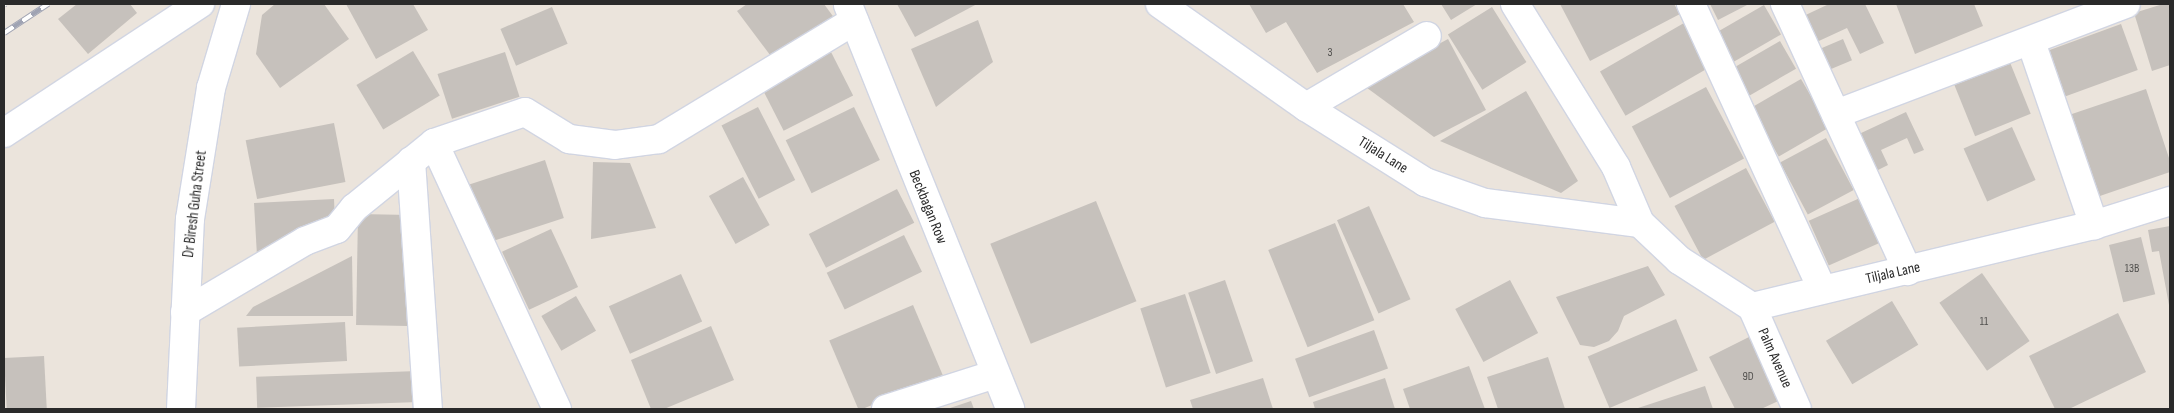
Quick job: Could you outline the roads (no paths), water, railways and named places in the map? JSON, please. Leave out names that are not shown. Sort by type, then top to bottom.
[{"type":"street","points":[[4,133],[200,4]]},
{"type":"street","name":"Dr Biresh Guha Street","points":[[180,409],[190,219],[211,88],[236,4]]},
{"type":"street","name":"Tiljala Lane","points":[[1160,4],[1306,106],[1425,182],[1485,203],[1640,223]]},
{"type":"street","points":[[1515,4],[1616,167],[1640,223],[1679,260],[1752,308]]},
{"type":"street","points":[[1691,4],[1822,289]]},
{"type":"street","points":[[1785,4],[1908,270]]},
{"type":"street","points":[[1836,114],[2031,42],[2126,4]]},
{"type":"street","points":[[186,312],[305,241],[337,229],[354,208],[434,143],[525,112],[569,139],[615,144],[659,139],[850,12]]},
{"type":"street","name":"Beckbagan Row","points":[[850,12],[1010,409]]},
{"type":"street","points":[[1306,106],[1426,36]]},
{"type":"street","points":[[2031,42],[2094,225]]},
{"type":"street","points":[[434,143],[557,409]]},
{"type":"street","points":[[412,161],[428,409]]},
{"type":"street","name":"Tiljala Lane","points":[[1752,308],[1822,289],[2094,225],[2170,201]]},
{"type":"street","name":"Palm Avenue","points":[[1752,308],[1797,409]]},
{"type":"street","points":[[886,409],[996,374]]},
{"type":"railway","points":[[4,33],[48,4]]}]
